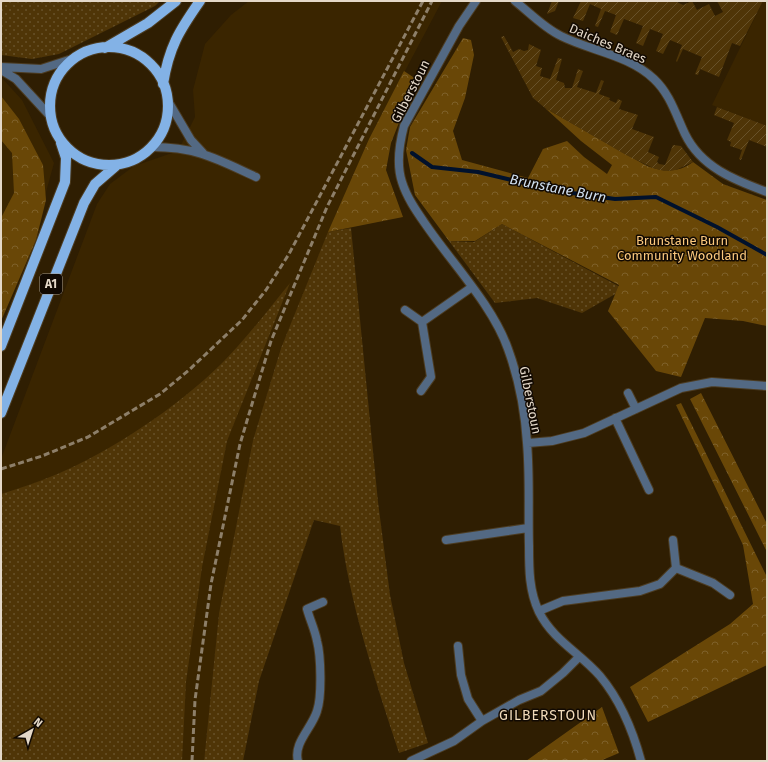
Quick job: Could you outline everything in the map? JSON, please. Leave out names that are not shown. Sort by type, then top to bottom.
[{"type":"main road","name":"A1","points":[[105,48],[148,23],[176,1]]},
{"type":"main road","name":"A1","points":[[164,84],[168,60],[173,43],[200,1]]},
{"type":"main road","name":"A1","points":[[1,346],[65,182],[66,158],[51,117],[50,104],[54,85],[66,66],[75,58],[96,49],[105,48],[124,49],[142,58],[152,66],[164,84],[168,101],[165,125],[152,147],[139,157],[117,165],[109,166],[89,162],[68,149],[59,138]]},
{"type":"main road","name":"A1","points":[[1,413],[64,250],[88,195],[102,177],[117,165]]},
{"type":"street","name":"Gilberstoun","points":[[476,1],[468,12],[404,126],[399,144],[399,166],[402,182],[410,201],[472,287],[497,325],[508,348],[520,390],[528,443],[528,528],[530,579],[539,611],[547,626],[557,638],[600,676],[613,695],[633,733],[641,761]]},
{"type":"street","name":"Daiches Braes","points":[[516,1],[557,35],[629,63],[645,72],[659,84],[666,94],[689,141],[701,157],[724,175],[767,192]]},
{"type":"street","points":[[1,67],[41,69],[75,58]]},
{"type":"street","points":[[1,70],[16,79],[51,117]]},
{"type":"street","points":[[168,101],[191,140],[203,153]]},
{"type":"street","points":[[152,147],[182,148],[203,153],[256,177]]},
{"type":"street","points":[[422,322],[472,287]]},
{"type":"street","points":[[405,310],[422,322],[431,376],[421,391]]},
{"type":"street","points":[[528,443],[552,441],[584,433],[681,388],[712,382],[767,386]]},
{"type":"street","points":[[628,393],[636,409]]},
{"type":"street","points":[[615,418],[649,490]]},
{"type":"street","points":[[446,540],[528,528]]},
{"type":"street","points":[[673,540],[676,568]]},
{"type":"street","points":[[539,611],[563,601],[640,591],[660,584],[676,568]]},
{"type":"street","points":[[676,568],[713,583],[730,595]]},
{"type":"street","points":[[298,761],[296,757],[299,744],[317,712],[320,696],[318,642],[307,609],[323,602]]},
{"type":"street","points":[[458,646],[461,675],[468,699],[482,721]]},
{"type":"street","points":[[415,760],[454,741],[482,721],[541,691],[563,673],[579,657]]},
{"type":"shaded area","points":[[1,1],[160,1],[155,6],[59,54],[32,59],[1,55]]},
{"type":"shaded area","points":[[249,1],[442,1],[369,139],[281,348],[253,440],[219,613],[204,761],[1,761],[1,459],[97,204],[110,184],[134,166],[178,151],[195,117],[193,90],[205,44],[231,15]]},
{"type":"shaded area","points":[[552,1],[559,1],[555,11],[547,14]]},
{"type":"shaded area","points":[[581,1],[675,1],[683,5],[692,1],[697,10],[709,4],[715,16],[723,12],[717,1],[763,1],[740,46],[732,43],[719,77],[700,69],[698,75],[695,74],[702,57],[683,49],[677,62],[676,61],[682,45],[670,40],[663,54],[656,51],[663,34],[650,29],[643,46],[636,43],[643,26],[624,19],[617,35],[610,32],[616,15],[605,11],[598,27],[595,26],[601,9],[590,4],[583,21],[573,18]]},
{"type":"shaded area","points":[[763,1],[767,1],[767,126],[712,105]]},
{"type":"shaded area","points":[[504,36],[513,52],[519,49],[524,51],[528,50],[529,44],[541,50],[536,66],[542,68],[540,76],[550,79],[558,58],[562,59],[556,80],[564,83],[565,88],[572,88],[578,69],[583,71],[577,87],[596,93],[601,80],[604,81],[599,94],[610,98],[609,100],[616,103],[618,99],[622,101],[619,109],[638,115],[632,129],[654,137],[648,152],[659,157],[657,162],[659,164],[665,165],[673,145],[681,146],[693,162],[676,170],[664,171],[653,168],[626,155],[545,108],[533,98],[501,37]]},
{"type":"shaded area","points":[[1,77],[22,100],[54,163],[43,203],[1,312]]},
{"type":"shaded area","points":[[717,107],[767,126],[767,147],[749,140],[741,160],[739,159],[742,150],[730,146],[731,142],[727,140],[734,123],[714,115]]},
{"type":"shaded area","points":[[502,224],[624,289],[582,313],[537,298],[495,303],[449,241],[474,242]]},
{"type":"shaded area","points":[[351,228],[378,502],[390,595],[404,663],[428,743],[399,753],[372,669],[356,612],[344,555],[340,526],[314,520],[259,681],[243,761],[204,761],[219,613],[253,440],[281,348],[328,232]]},
{"type":"shaded area","points":[[290,283],[227,441],[202,567],[186,682],[182,761],[1,761],[1,494],[40,481],[77,465],[142,428],[163,413],[184,397],[222,363],[251,331]]},
{"type":"green space","name":"Brunstane Burn Community Woodland","points":[[463,38],[471,40],[474,55],[465,98],[453,131],[462,160],[528,178],[543,149],[567,141],[584,157],[607,174],[612,165],[581,141],[545,108],[647,166],[665,170],[677,170],[688,166],[693,162],[723,184],[767,200],[767,326],[743,321],[705,318],[681,377],[656,371],[608,311],[619,285],[502,224],[475,241],[449,241],[415,195],[406,150],[410,127]]},
{"type":"green space","points":[[404,71],[416,79],[391,143],[386,170],[403,217],[328,232],[369,139]]},
{"type":"green space","points":[[1,96],[19,119],[43,165],[46,200],[36,240],[1,321],[1,218],[14,193],[12,153],[1,140]]},
{"type":"green space","points":[[701,393],[767,524],[767,552],[690,399]]},
{"type":"green space","points":[[681,403],[767,577],[767,665],[648,722],[630,687],[730,624],[753,604],[743,545],[676,405]]},
{"type":"green space","points":[[602,707],[619,753],[600,761],[526,761]]},
{"type":"waterway","name":"Brunstane Burn","points":[[412,153],[432,167],[478,172],[558,191],[615,199],[656,197],[717,227],[767,255]]},
{"type":"railway","points":[[1,469],[42,456],[88,437],[160,394],[189,370],[242,320],[266,290],[289,254],[423,1]]},
{"type":"railway","points":[[192,761],[195,700],[211,584],[240,444],[271,341],[327,207],[432,1]]},
{"type":"district","name":"GILBERSTOUN","points":[[548,715]]}]
